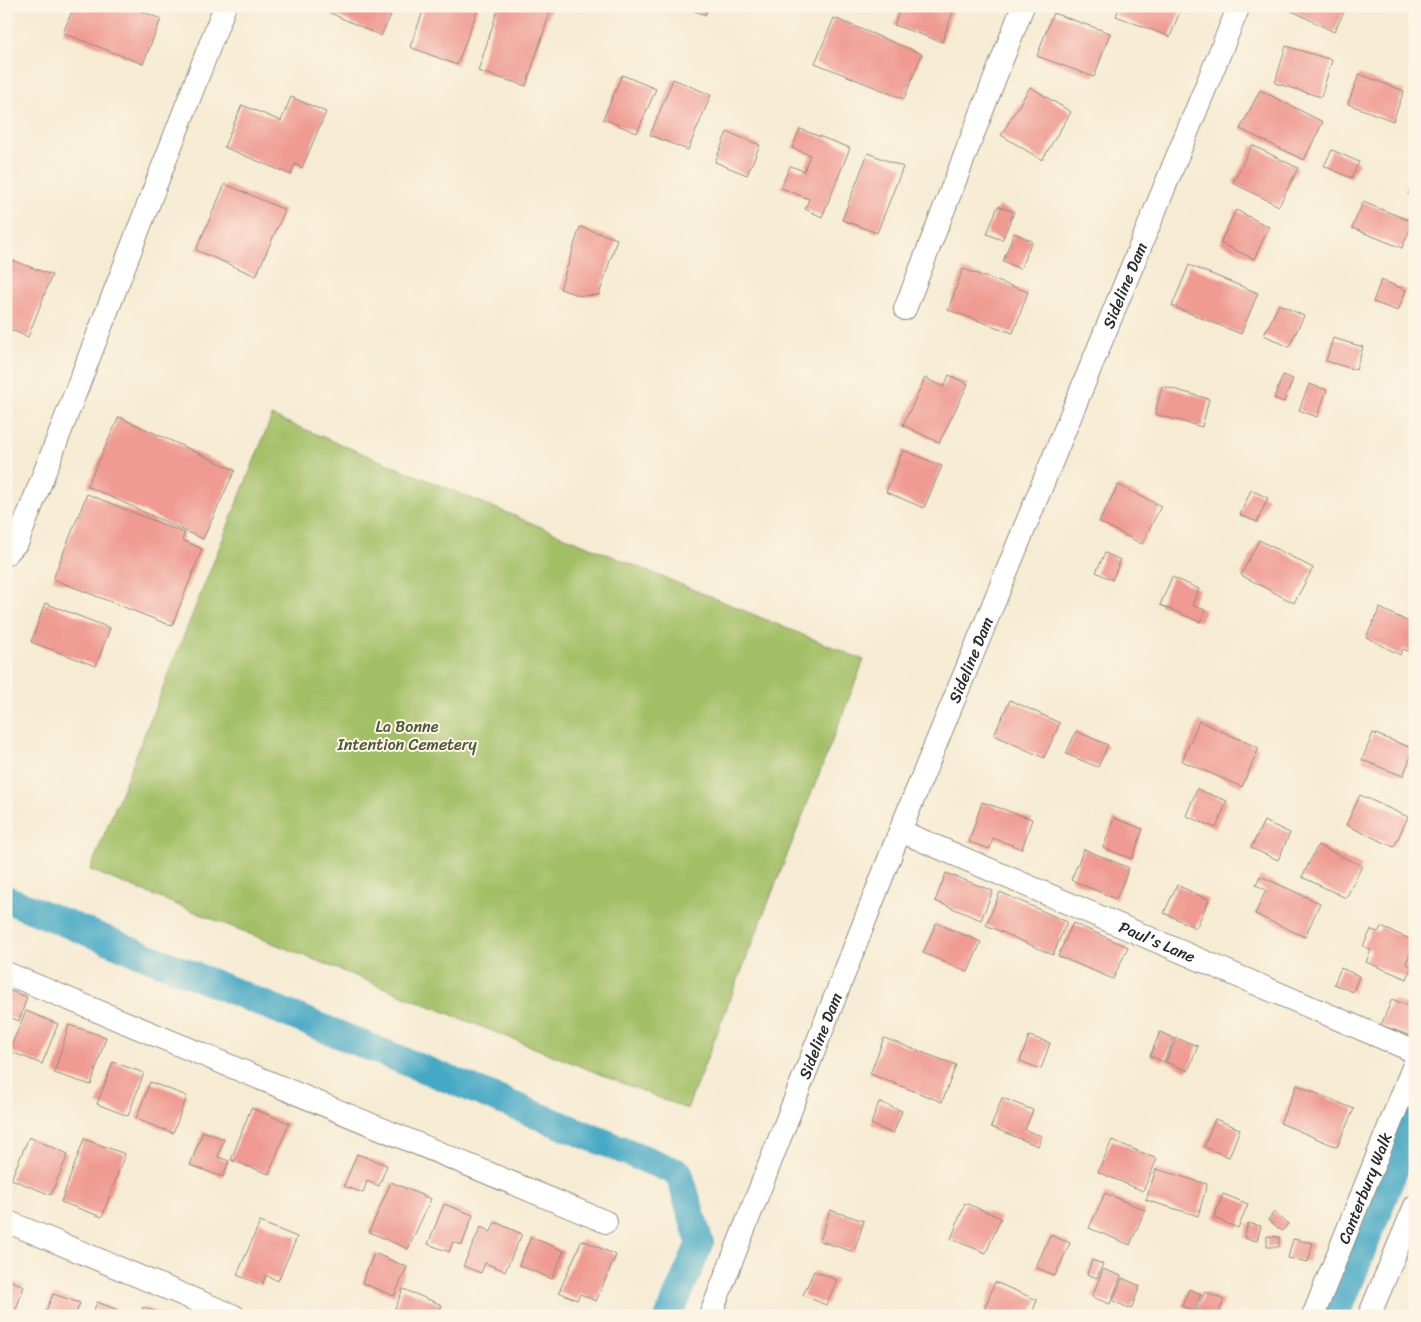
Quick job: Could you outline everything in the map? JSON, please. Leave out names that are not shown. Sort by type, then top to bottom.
[{"type":"street","points":[[6,554],[18,541],[225,6]]},
{"type":"street","points":[[905,308],[1023,6]]},
{"type":"street","name":"Sideline Dam","points":[[710,1316],[900,831],[1239,6]]},
{"type":"street","name":"Paul's Lane","points":[[900,831],[1415,1052]]},
{"type":"street","points":[[6,973],[606,1222]]},
{"type":"street","name":"Canterbury Walk","points":[[1313,1316],[1415,1062]]},
{"type":"street","points":[[1369,1316],[1415,1206]]},
{"type":"street","points":[[6,1221],[234,1316]]},
{"type":"green space","name":"La Bonne Intention Cemetery","points":[[272,416],[864,660],[687,1109],[90,870]]},
{"type":"building","points":[[74,6],[128,6],[161,19],[143,64],[63,33]]},
{"type":"building","points":[[315,6],[395,6],[381,36]]},
{"type":"building","points":[[425,6],[479,6],[457,65],[410,47]]},
{"type":"building","points":[[499,6],[552,6],[526,86],[478,71]]},
{"type":"building","points":[[683,6],[708,6],[705,15]]},
{"type":"building","points":[[901,6],[955,6],[942,42],[894,25]]},
{"type":"building","points":[[1120,6],[1182,6],[1170,37],[1116,16]]},
{"type":"building","points":[[1289,6],[1347,6],[1334,32],[1288,9]]},
{"type":"building","points":[[1053,13],[1110,33],[1094,77],[1037,56]]},
{"type":"building","points":[[834,18],[922,54],[904,99],[815,63]]},
{"type":"building","points":[[1286,46],[1332,60],[1321,97],[1275,83]]},
{"type":"building","points":[[1359,74],[1404,91],[1393,121],[1348,104]]},
{"type":"building","points":[[622,75],[656,89],[637,133],[603,119]]},
{"type":"building","points":[[673,79],[711,95],[688,150],[650,135]]},
{"type":"building","points":[[1030,87],[1071,112],[1042,160],[1001,135]]},
{"type":"building","points":[[1260,90],[1323,122],[1304,160],[1240,129]]},
{"type":"building","points":[[291,97],[326,112],[302,168],[295,164],[291,175],[224,147],[242,105],[281,121]]},
{"type":"building","points":[[800,129],[850,148],[822,217],[805,209],[809,199],[781,188],[790,166],[804,171],[810,155],[792,148]]},
{"type":"building","points":[[727,132],[760,145],[747,175],[715,162]]},
{"type":"building","points":[[1252,145],[1298,168],[1279,206],[1233,183]]},
{"type":"building","points":[[1332,150],[1359,162],[1351,178],[1324,166]]},
{"type":"building","points":[[868,153],[903,167],[877,233],[842,220]]},
{"type":"building","points":[[1415,179],[1415,197],[1408,194]]},
{"type":"building","points":[[225,184],[285,210],[256,276],[196,250]]},
{"type":"building","points":[[1363,202],[1413,222],[1402,248],[1352,228]]},
{"type":"building","points":[[998,206],[1014,212],[1002,240],[987,234]]},
{"type":"building","points":[[1236,210],[1269,227],[1254,259],[1220,243]]},
{"type":"building","points":[[580,227],[617,239],[599,295],[581,296],[560,289]]},
{"type":"building","points":[[1014,233],[1032,241],[1020,269],[1003,261]]},
{"type":"building","points":[[6,258],[52,275],[28,337],[9,329],[11,322],[6,320]]},
{"type":"building","points":[[1189,265],[1258,293],[1241,334],[1172,306]]},
{"type":"building","points":[[963,269],[1028,292],[1013,333],[948,310]]},
{"type":"building","points":[[1381,280],[1406,290],[1398,311],[1373,302]]},
{"type":"building","points":[[1279,304],[1304,316],[1289,347],[1264,335]]},
{"type":"building","points":[[1333,338],[1363,347],[1356,370],[1326,361]]},
{"type":"building","points":[[949,375],[968,384],[939,443],[903,425],[925,378],[944,387]]},
{"type":"building","points":[[1283,375],[1293,379],[1284,402],[1274,398]]},
{"type":"building","points":[[1309,384],[1327,390],[1317,417],[1299,410]]},
{"type":"building","points":[[1162,386],[1209,399],[1202,427],[1155,414]]},
{"type":"building","points":[[119,417],[235,470],[203,539],[87,486]]},
{"type":"building","points":[[903,450],[942,466],[924,508],[886,492]]},
{"type":"building","points":[[1118,485],[1161,506],[1142,544],[1099,522]]},
{"type":"building","points":[[1251,490],[1268,498],[1257,522],[1240,515]]},
{"type":"building","points":[[87,494],[185,533],[182,540],[202,549],[172,626],[53,579]]},
{"type":"building","points":[[1259,540],[1313,568],[1294,603],[1241,575]]},
{"type":"building","points":[[1105,553],[1121,560],[1112,580],[1096,572]]},
{"type":"building","points":[[1172,577],[1199,589],[1192,605],[1205,610],[1200,622],[1160,605]]},
{"type":"building","points":[[45,603],[110,628],[96,666],[31,642]]},
{"type":"building","points":[[1380,608],[1415,625],[1414,654],[1403,649],[1400,655],[1366,637]]},
{"type":"building","points":[[1010,700],[1060,723],[1044,758],[994,735]]},
{"type":"building","points":[[1199,721],[1259,748],[1242,787],[1182,761]]},
{"type":"building","points":[[1076,731],[1108,745],[1098,767],[1066,754]]},
{"type":"building","points":[[1373,733],[1414,749],[1403,776],[1362,760]]},
{"type":"building","points":[[1197,789],[1227,801],[1216,828],[1186,816]]},
{"type":"building","points":[[1360,795],[1408,817],[1394,847],[1346,825]]},
{"type":"building","points":[[982,802],[1032,819],[1022,849],[993,838],[990,849],[969,842]]},
{"type":"building","points":[[1114,818],[1143,829],[1132,859],[1103,848]]},
{"type":"building","points":[[1264,821],[1290,833],[1278,860],[1251,848]]},
{"type":"building","points":[[1318,845],[1362,866],[1346,898],[1302,877]]},
{"type":"building","points":[[1084,849],[1129,868],[1116,899],[1071,880]]},
{"type":"building","points":[[946,873],[993,891],[981,920],[935,901]]},
{"type":"building","points":[[1260,876],[1320,903],[1305,937],[1255,914],[1266,890],[1256,885]]},
{"type":"building","points":[[1177,885],[1209,900],[1196,928],[1164,913]]},
{"type":"building","points":[[1000,892],[1067,922],[1053,955],[986,925]]},
{"type":"building","points":[[936,923],[981,942],[968,972],[923,953]]},
{"type":"building","points":[[1073,923],[1128,947],[1113,979],[1058,956]]},
{"type":"building","points":[[1381,927],[1415,941],[1406,964],[1412,966],[1407,979],[1366,962],[1371,950],[1363,946],[1371,930],[1378,932]]},
{"type":"building","points":[[1341,968],[1359,976],[1353,992],[1334,984]]},
{"type":"building","points":[[6,989],[27,997],[19,1021],[9,1017],[6,1023]]},
{"type":"building","points":[[1392,999],[1415,1009],[1414,1037],[1381,1025]]},
{"type":"building","points":[[26,1011],[58,1024],[42,1064],[9,1051]]},
{"type":"building","points":[[69,1025],[106,1037],[91,1085],[54,1073]]},
{"type":"building","points":[[1160,1032],[1174,1038],[1164,1062],[1150,1056]]},
{"type":"building","points":[[1029,1036],[1050,1043],[1041,1069],[1020,1061]]},
{"type":"building","points":[[884,1038],[956,1065],[942,1102],[870,1074]]},
{"type":"building","points":[[1176,1038],[1198,1046],[1188,1071],[1166,1062]]},
{"type":"building","points":[[113,1062],[144,1073],[128,1116],[97,1104]]},
{"type":"building","points":[[150,1082],[187,1096],[173,1133],[136,1119]]},
{"type":"building","points":[[1297,1085],[1354,1109],[1337,1147],[1280,1123]]},
{"type":"building","points":[[1002,1098],[1033,1110],[1025,1130],[1042,1136],[1038,1146],[991,1127]]},
{"type":"building","points":[[879,1102],[902,1111],[893,1134],[871,1124]]},
{"type":"building","points":[[251,1108],[289,1123],[269,1174],[231,1160]]},
{"type":"building","points":[[1215,1119],[1240,1129],[1229,1157],[1204,1147]]},
{"type":"building","points":[[203,1131],[224,1139],[218,1157],[229,1161],[223,1177],[190,1165]]},
{"type":"building","points":[[29,1137],[68,1154],[51,1195],[11,1179]]},
{"type":"building","points":[[84,1139],[125,1154],[102,1217],[61,1202]]},
{"type":"building","points":[[1112,1140],[1157,1159],[1143,1191],[1098,1172]]},
{"type":"building","points":[[357,1154],[387,1165],[379,1186],[367,1181],[363,1193],[344,1186]]},
{"type":"building","points":[[1156,1169],[1207,1184],[1198,1216],[1146,1200]]},
{"type":"building","points":[[391,1182],[431,1199],[408,1249],[369,1232]]},
{"type":"building","points":[[1105,1193],[1145,1210],[1130,1245],[1089,1228]]},
{"type":"building","points":[[1223,1194],[1248,1204],[1238,1228],[1214,1218]]},
{"type":"building","points":[[965,1203],[1001,1218],[986,1253],[951,1239]]},
{"type":"building","points":[[444,1204],[473,1215],[462,1245],[453,1242],[449,1252],[428,1244]]},
{"type":"building","points":[[830,1210],[864,1221],[854,1252],[820,1241]]},
{"type":"building","points":[[1274,1212],[1288,1224],[1282,1231],[1268,1220]]},
{"type":"building","points":[[260,1222],[297,1237],[278,1281],[266,1275],[262,1285],[237,1275]]},
{"type":"building","points":[[495,1222],[522,1234],[505,1271],[485,1263],[481,1273],[463,1266],[481,1227],[491,1232]]},
{"type":"building","points":[[1248,1223],[1261,1226],[1257,1241],[1244,1238]]},
{"type":"building","points":[[1050,1235],[1070,1243],[1055,1276],[1036,1267]]},
{"type":"building","points":[[1267,1236],[1279,1237],[1279,1247],[1267,1247]]},
{"type":"building","points":[[531,1237],[564,1251],[552,1279],[519,1265]]},
{"type":"building","points":[[1293,1239],[1313,1243],[1308,1262],[1288,1258]]},
{"type":"building","points":[[582,1240],[616,1255],[596,1301],[580,1294],[577,1300],[559,1292]]},
{"type":"building","points":[[374,1253],[407,1267],[394,1296],[362,1283]]},
{"type":"building","points":[[1092,1260],[1103,1264],[1097,1278],[1087,1274]]},
{"type":"building","points":[[1103,1269],[1121,1276],[1110,1304],[1092,1297]]},
{"type":"building","points":[[814,1271],[837,1280],[826,1305],[803,1295]]},
{"type":"building","points":[[1122,1278],[1140,1286],[1131,1309],[1113,1301]]},
{"type":"building","points":[[6,1279],[24,1286],[14,1316],[6,1316]]},
{"type":"building","points":[[995,1282],[1037,1300],[1031,1316],[997,1316],[984,1310]]},
{"type":"building","points":[[403,1289],[442,1305],[437,1316],[392,1316]]},
{"type":"building","points":[[1189,1289],[1201,1294],[1194,1311],[1182,1306]]},
{"type":"building","points":[[1205,1292],[1224,1300],[1217,1316],[1207,1316],[1196,1311]]},
{"type":"building","points":[[53,1294],[80,1303],[75,1316],[44,1316]]},
{"type":"building","points":[[97,1302],[134,1316],[92,1316]]},
{"type":"building","points":[[143,1307],[166,1315],[166,1316],[140,1316]]},
{"type":"waterway","points":[[6,899],[679,1173],[700,1243],[669,1316]]},
{"type":"waterway","points":[[1336,1316],[1415,1118]]}]
